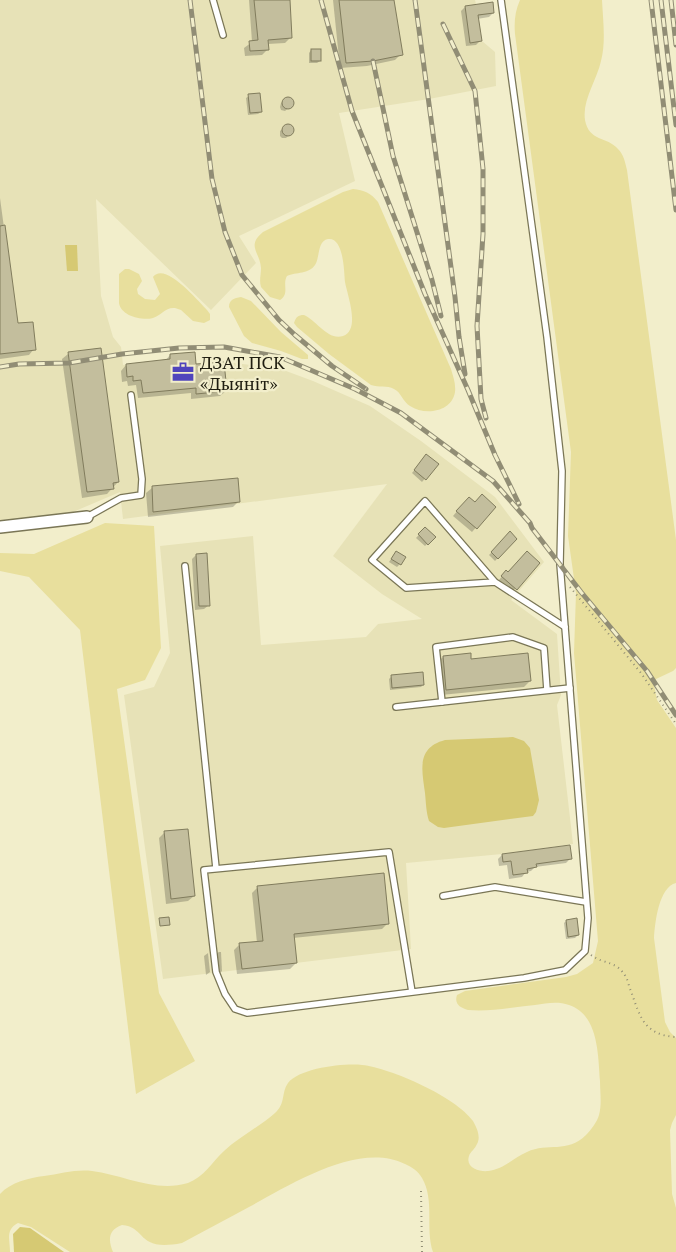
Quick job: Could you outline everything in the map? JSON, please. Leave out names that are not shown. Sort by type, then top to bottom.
[{"type":"street","points":[[0,527],[88,517]]},
{"type":"lane","points":[[213,0],[223,35]]},
{"type":"lane","points":[[412,992],[389,852],[204,870],[216,972],[225,994],[235,1008],[247,1013],[524,978],[565,970],[585,951],[588,918],[561,576],[562,471],[547,337],[501,0]]},
{"type":"lane","points":[[88,517],[121,498],[141,495],[142,479],[131,395]]},
{"type":"lane","points":[[495,582],[406,588],[372,560],[425,501],[495,582],[565,627]]},
{"type":"lane","points":[[185,566],[216,868]]},
{"type":"lane","points":[[442,702],[436,647],[513,636],[544,648],[547,690]]},
{"type":"lane","points":[[396,707],[570,688]]},
{"type":"lane","points":[[443,896],[496,887],[586,902]]},
{"type":"path","points":[[561,576],[641,673],[676,724]]},
{"type":"path","points":[[585,951],[599,961],[614,963],[626,977],[640,1019],[652,1030],[676,1037]]},
{"type":"path","points":[[421,1191],[422,1252]]},
{"type":"shaded area","points":[[0,0],[475,0],[476,4],[493,2],[494,13],[478,16],[482,41],[495,52],[496,86],[339,113],[355,181],[239,236],[256,263],[211,310],[96,199],[101,296],[113,337],[121,347],[123,365],[170,359],[170,354],[195,352],[196,365],[224,362],[278,368],[370,406],[421,441],[495,497],[544,562],[511,600],[557,634],[561,695],[557,705],[573,844],[502,854],[406,863],[411,949],[163,979],[124,695],[154,687],[170,653],[160,546],[253,536],[261,645],[366,637],[378,624],[422,619],[382,594],[333,556],[387,484],[123,519],[120,492],[73,512],[0,521]]},
{"type":"shaded area","points":[[520,0],[602,0],[603,54],[590,90],[585,120],[590,132],[614,145],[620,151],[627,170],[676,540],[676,668],[656,679],[654,685],[657,700],[676,728],[676,883],[670,886],[662,898],[657,915],[654,938],[665,1022],[670,1032],[676,1038],[676,1115],[670,1130],[672,1194],[676,1208],[676,1252],[433,1252],[428,1195],[420,1176],[415,1170],[405,1164],[386,1158],[367,1158],[346,1162],[304,1178],[182,1243],[167,1245],[149,1242],[135,1230],[122,1225],[117,1227],[110,1236],[113,1252],[70,1252],[31,1227],[18,1223],[10,1232],[10,1252],[0,1252],[0,1194],[9,1186],[32,1178],[80,1171],[104,1173],[152,1185],[176,1186],[188,1183],[203,1173],[230,1146],[275,1113],[281,1106],[288,1083],[294,1078],[312,1070],[354,1065],[374,1067],[422,1085],[438,1094],[465,1112],[473,1121],[479,1135],[476,1146],[468,1160],[471,1166],[481,1171],[494,1170],[504,1166],[522,1154],[535,1149],[565,1146],[579,1141],[594,1126],[598,1118],[601,1098],[595,1037],[586,1018],[579,1010],[565,1004],[548,1003],[493,1010],[468,1010],[460,1007],[456,1001],[457,995],[465,991],[577,974],[593,963],[598,941],[574,653],[576,593],[568,536],[571,452],[515,34],[515,17]]},
{"type":"shaded area","points":[[353,189],[367,192],[378,202],[451,369],[455,383],[455,392],[453,399],[443,408],[430,411],[416,409],[408,404],[394,389],[371,385],[329,354],[294,323],[300,315],[304,315],[327,333],[338,337],[343,336],[351,327],[352,311],[345,282],[342,256],[337,243],[333,240],[324,240],[319,250],[317,262],[312,268],[287,276],[285,295],[280,300],[270,297],[261,287],[261,268],[255,249],[255,241],[258,237],[263,232],[343,192]]},
{"type":"shaded area","points":[[65,245],[77,245],[78,271],[67,271]]},
{"type":"shaded area","points":[[125,269],[139,274],[142,281],[137,289],[138,294],[145,299],[155,300],[160,294],[153,277],[158,273],[173,278],[207,310],[210,314],[210,320],[204,323],[193,321],[181,310],[175,308],[148,319],[133,317],[128,314],[121,308],[119,303],[119,274]]},
{"type":"shaded area","points":[[241,297],[251,301],[281,332],[308,355],[308,359],[302,359],[252,343],[244,336],[229,307],[232,300]]},
{"type":"shaded area","points":[[105,523],[154,526],[161,648],[145,680],[117,689],[159,993],[195,1061],[136,1094],[80,630],[29,577],[0,571],[0,553],[34,554]]},
{"type":"shaded area","points":[[513,737],[524,741],[530,748],[539,800],[533,816],[444,828],[438,827],[429,821],[422,768],[425,754],[429,748],[445,740]]},
{"type":"shaded area","points":[[20,1227],[30,1228],[64,1252],[14,1252],[13,1234]]},
{"type":"building","points":[[254,0],[290,0],[292,38],[268,40],[269,50],[250,51],[249,41],[258,40]]},
{"type":"building","points":[[339,0],[394,0],[403,55],[373,61],[346,63]]},
{"type":"building","points":[[493,2],[494,13],[478,15],[482,41],[470,43],[465,6]]},
{"type":"building","points":[[311,49],[321,49],[321,61],[311,61]]},
{"type":"building","points":[[260,93],[262,112],[250,113],[248,94]]},
{"type":"building","points":[[286,97],[290,97],[294,103],[290,109],[286,109],[282,105],[282,101]]},
{"type":"building","points":[[286,124],[290,124],[294,130],[290,136],[286,136],[282,132],[282,128]]},
{"type":"building","points":[[5,225],[18,323],[33,322],[36,350],[0,354],[0,226]]},
{"type":"building","points":[[101,348],[119,482],[113,483],[114,489],[87,492],[68,352]]},
{"type":"building","name":"ДЗАТ ПСК «Дыяніт»","points":[[195,352],[196,364],[224,362],[227,391],[196,394],[196,388],[143,393],[141,380],[133,381],[133,376],[127,377],[126,364],[170,359],[170,354]]},
{"type":"building","points":[[426,454],[439,464],[426,480],[414,470]]},
{"type":"building","points":[[238,478],[240,502],[153,512],[152,486]]},
{"type":"building","points":[[482,494],[496,507],[477,529],[456,511],[469,497],[475,502]]},
{"type":"building","points":[[425,527],[436,537],[428,545],[418,534]]},
{"type":"building","points":[[510,531],[517,539],[498,559],[491,552]]},
{"type":"building","points":[[396,551],[406,557],[401,565],[391,559]]},
{"type":"building","points":[[527,551],[540,563],[517,590],[501,576],[506,570],[508,572]]},
{"type":"building","points":[[207,553],[210,606],[199,606],[196,554]]},
{"type":"building","points":[[471,653],[471,659],[528,653],[531,681],[446,690],[443,656]]},
{"type":"building","points":[[423,672],[424,685],[392,688],[391,675]]},
{"type":"building","points":[[188,829],[195,896],[171,899],[164,831]]},
{"type":"building","points":[[570,845],[572,859],[536,864],[537,867],[527,869],[528,873],[513,875],[511,861],[503,862],[502,854]]},
{"type":"building","points":[[384,873],[389,924],[294,934],[297,963],[242,969],[239,943],[263,941],[257,886]]},
{"type":"building","points":[[169,917],[170,925],[160,926],[159,918]]},
{"type":"building","points":[[577,918],[579,935],[568,937],[566,920]]},
{"type":"railway","points":[[190,0],[212,179],[225,232],[242,275],[279,320],[295,335],[332,366],[366,389]]},
{"type":"railway","points":[[321,0],[352,111],[425,294],[495,455],[519,504]]},
{"type":"railway","points":[[415,0],[465,374]]},
{"type":"railway","points":[[651,0],[676,210]]},
{"type":"railway","points":[[661,0],[676,125]]},
{"type":"railway","points":[[671,0],[676,45]]},
{"type":"railway","points":[[443,24],[475,91],[483,169],[483,234],[477,326],[481,399],[486,418]]},
{"type":"railway","points":[[373,61],[393,156],[432,280],[441,316]]},
{"type":"railway","points":[[0,367],[19,364],[69,363],[122,354],[179,348],[224,347],[280,357],[355,389],[401,413],[493,481],[530,523],[581,592],[647,671],[676,715]]},
{"type":"place","name":"ДЗАТ ПСК «Дыяніт»","points":[[183,372]]}]
